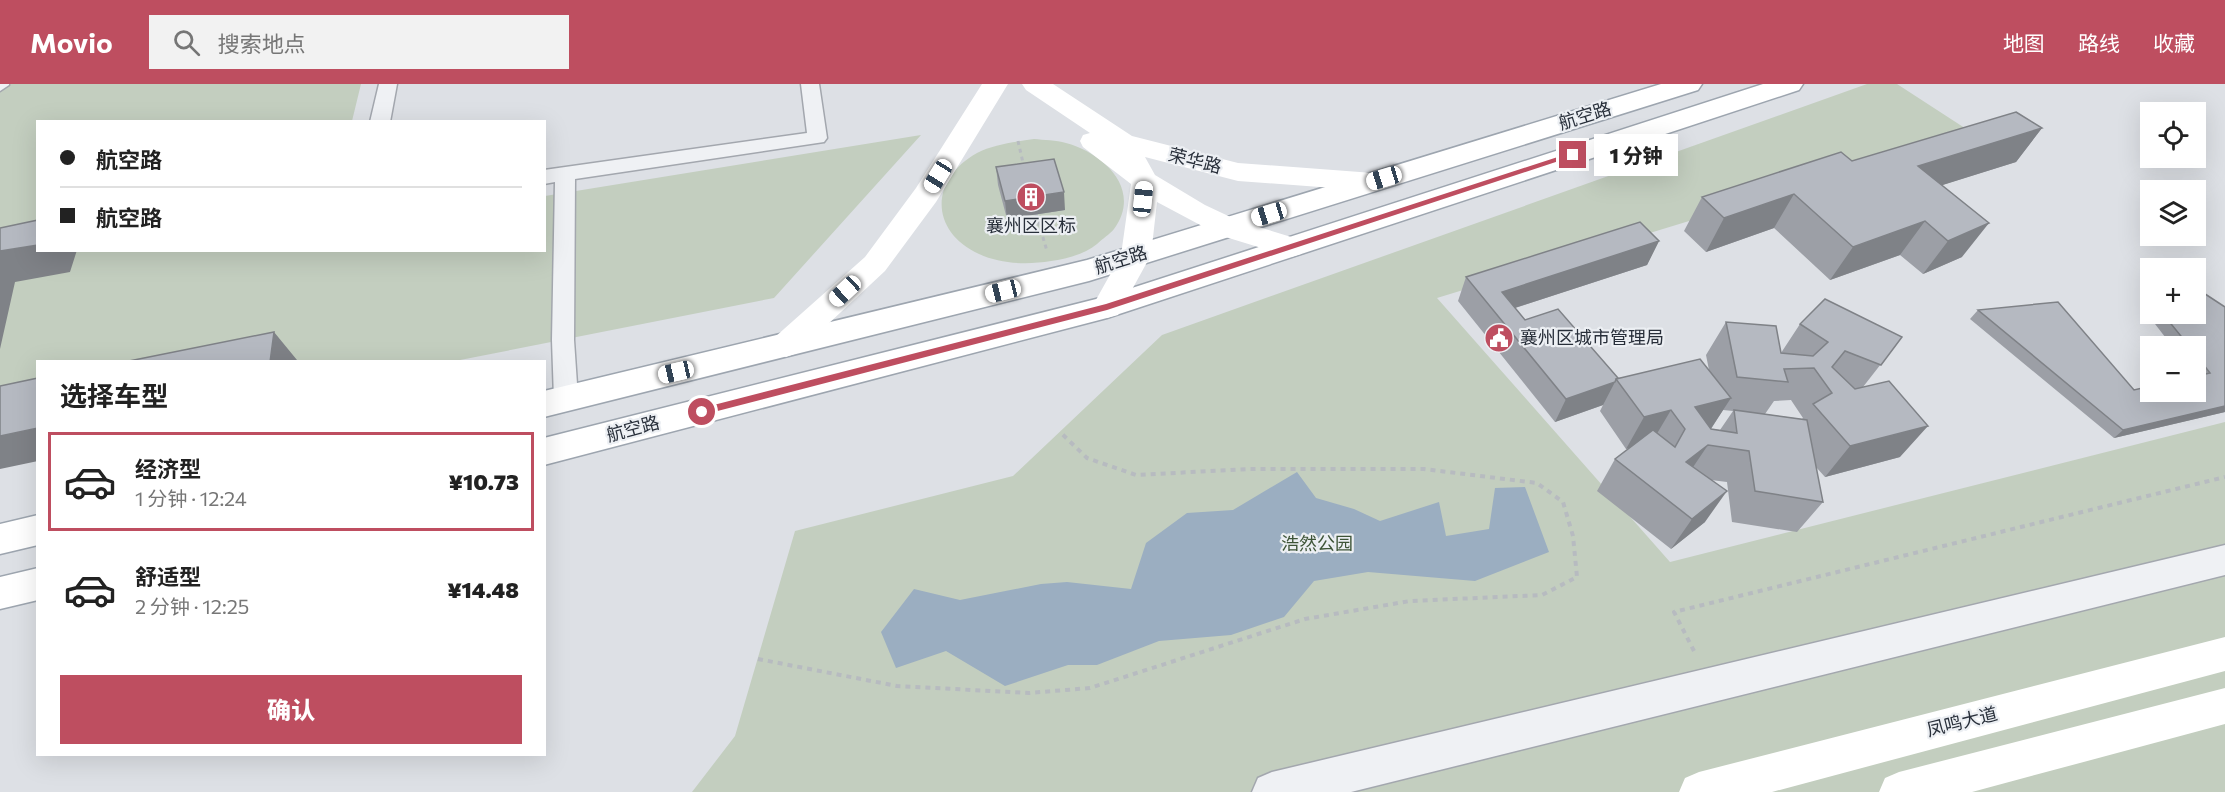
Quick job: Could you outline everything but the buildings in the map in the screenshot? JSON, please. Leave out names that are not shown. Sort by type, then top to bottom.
[{"type":"main road","points":[[786,345],[875,264],[926,195],[994,84]]},
{"type":"main road","points":[[1029,84],[1106,152],[1145,181],[1227,227],[1291,247]]},
{"type":"main road","name":"荣华路","points":[[1035,84],[1123,143],[1238,172],[1373,182]]},
{"type":"main road","name":"航空路","points":[[555,402],[1089,270],[1689,84]]},
{"type":"main road","name":"航空路","points":[[546,451],[1107,307],[1790,84]]},
{"type":"main road","points":[[1107,307],[1136,255],[1145,181],[1123,143]]},
{"type":"main road","points":[[0,539],[36,530]]},
{"type":"main road","points":[[0,593],[36,584]]},
{"type":"main road","name":"凤鸣大道","points":[[1699,792],[2225,654]]},
{"type":"main road","points":[[1899,792],[2225,706]]},
{"type":"street","points":[[1272,792],[2225,560]]},
{"type":"lane","points":[[380,120],[388,84]]},
{"type":"lane","points":[[555,402],[563,340],[555,176],[817,138],[810,84]]},
{"type":"path","points":[[1018,141],[1025,171]]},
{"type":"path","points":[[1026,216],[1046,213]]},
{"type":"path","points":[[1036,214],[1050,261]]},
{"type":"path","points":[[758,659],[897,686],[1029,693],[1090,688],[1305,619],[1410,601],[1542,595],[1577,577],[1573,536],[1563,502],[1537,483],[1424,469],[1249,469],[1136,475],[1087,458],[1060,432]]},
{"type":"path","points":[[1711,684],[1674,612],[2225,477]]},
{"type":"green space","points":[[0,84],[361,84],[352,120],[36,120],[36,252],[546,252],[546,196],[921,135],[774,298],[460,360],[36,360],[36,445],[0,452]]},
{"type":"green space","name":"浩然公园","points":[[1867,84],[1897,84],[1974,134],[1437,298],[1670,562],[2225,422],[2225,792],[692,792],[735,736],[795,531],[1013,476],[1162,335]]},
{"type":"green space","points":[[1034,139],[1066,143],[1093,155],[1105,164],[1115,175],[1121,187],[1124,200],[1122,214],[1114,229],[1097,244],[1087,251],[1069,257],[1023,263],[1005,262],[979,254],[963,244],[951,232],[944,219],[942,205],[944,190],[950,177],[977,153],[997,145]]},
{"type":"water","points":[[1297,472],[1316,498],[1354,509],[1380,521],[1439,502],[1446,536],[1489,529],[1495,488],[1525,487],[1549,552],[1475,581],[1368,572],[1314,581],[1284,617],[1231,635],[1159,641],[1097,665],[1068,665],[1005,686],[946,651],[896,668],[881,632],[914,589],[960,600],[1041,584],[1067,582],[1131,589],[1146,543],[1187,513],[1233,510]]},
{"type":"place","name":"襄州区区标","points":[[1031,197]]},
{"type":"place","name":"襄州区城市管理局","points":[[1499,338]]},
{"type":"route","points":[[702,412],[1107,307],[1573,155]]}]
